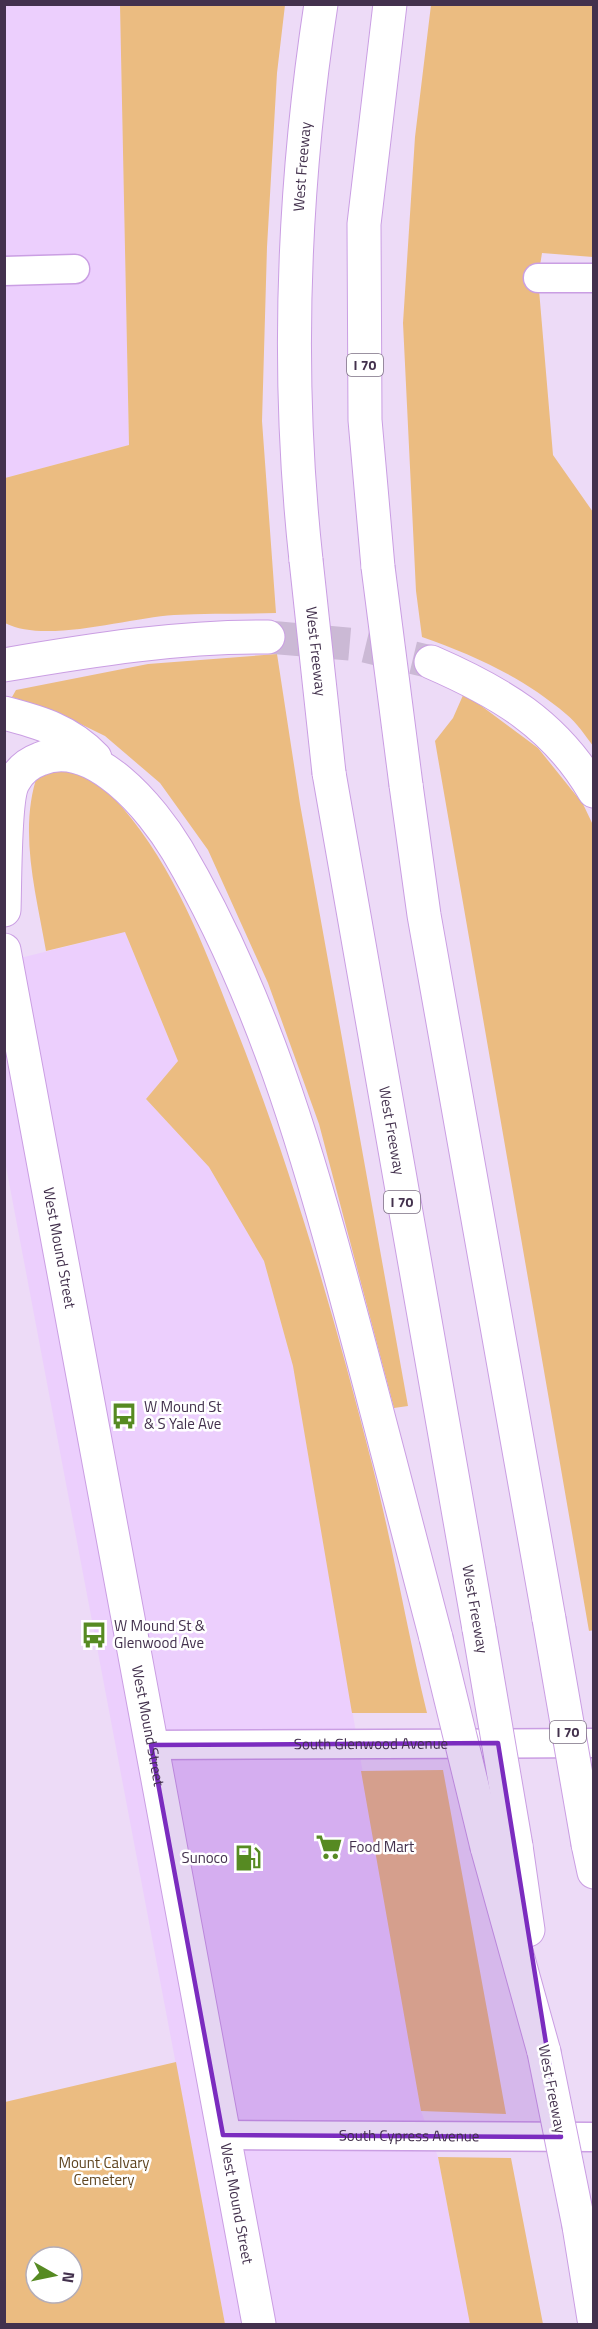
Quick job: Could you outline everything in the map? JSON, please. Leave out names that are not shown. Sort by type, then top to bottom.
[{"type":"main road","name":"West Freeway","points":[[321,4],[308,103],[295,294],[297,437],[306,560],[329,774],[478,1629],[502,1846],[579,2226],[594,2319]]},
{"type":"main road","name":"I 70","points":[[390,4],[364,224],[365,420],[378,567],[426,927],[591,1858]]},
{"type":"main road","points":[[4,665],[143,644],[228,636],[268,637]]},
{"type":"main road","points":[[431,662],[514,703],[553,736],[573,758],[594,791]]},
{"type":"main road","points":[[4,713],[46,724],[82,744],[104,768],[142,802],[176,848],[229,947],[273,1051],[316,1182],[436,1638],[502,1846]]},
{"type":"main road","points":[[4,910],[12,783],[28,764],[51,754],[76,756],[104,768]]},
{"type":"main road","name":"West Mound Street","points":[[4,950],[259,2325]]},
{"type":"street","points":[[4,271],[75,269]]},
{"type":"street","points":[[538,278],[594,278]]},
{"type":"street","name":"South Glenwood Avenue","points":[[151,1745],[594,1743]]},
{"type":"street","name":"South Cypress Avenue","points":[[223,2135],[594,2137]]},
{"type":"highlighted area","points":[[498,1743],[561,2137],[223,2135],[151,1745]]},
{"type":"shaded area","points":[[5,5],[120,5],[129,445],[5,478]]},
{"type":"shaded area","points":[[125,932],[178,1061],[146,1099],[209,1167],[264,1261],[293,1366],[421,2111],[438,2157],[470,2324],[225,2324],[5,1161],[4,962]]},
{"type":"green space","points":[[120,5],[285,5],[277,73],[267,247],[262,421],[276,613],[174,615],[87,628],[42,631],[22,629],[5,623],[5,478],[129,445]]},
{"type":"green space","points":[[431,5],[593,5],[593,257],[542,253],[538,278],[553,455],[593,512],[593,746],[570,718],[533,689],[479,660],[422,637],[416,591],[403,323],[415,137]]},
{"type":"green space","points":[[277,654],[300,804],[408,1406],[394,1408],[319,1124],[268,983],[208,850],[160,783],[105,736],[54,711],[12,697],[16,690],[148,664]]},
{"type":"green space","points":[[464,693],[538,748],[583,804],[593,825],[594,1630],[589,1631],[435,741],[453,718]]},
{"type":"green space","points":[[63,767],[95,784],[116,800],[158,857],[200,938],[255,1077],[293,1186],[342,1352],[380,1495],[427,1713],[352,1713],[293,1366],[264,1261],[209,1167],[146,1099],[178,1061],[125,932],[46,951],[31,862],[29,817],[38,773]]},
{"type":"green space","points":[[443,1770],[506,2114],[421,2111],[361,1771]]},
{"type":"green space","name":"Mount Calvary Cemetery","points":[[176,2062],[225,2324],[5,2324],[5,2102]]},
{"type":"green space","points":[[438,2157],[511,2158],[543,2324],[470,2324]]},
{"type":"tunnel","points":[[268,637],[360,645],[431,662]]},
{"type":"place","name":"W Mound St & S Yale Ave","points":[[124,1416]]},
{"type":"place","name":"W Mound St & Glenwood Ave","points":[[94,1635]]},
{"type":"place","name":"Food Mart","points":[[329,1847]]},
{"type":"place","name":"Sunoco","points":[[248,1858]]}]
